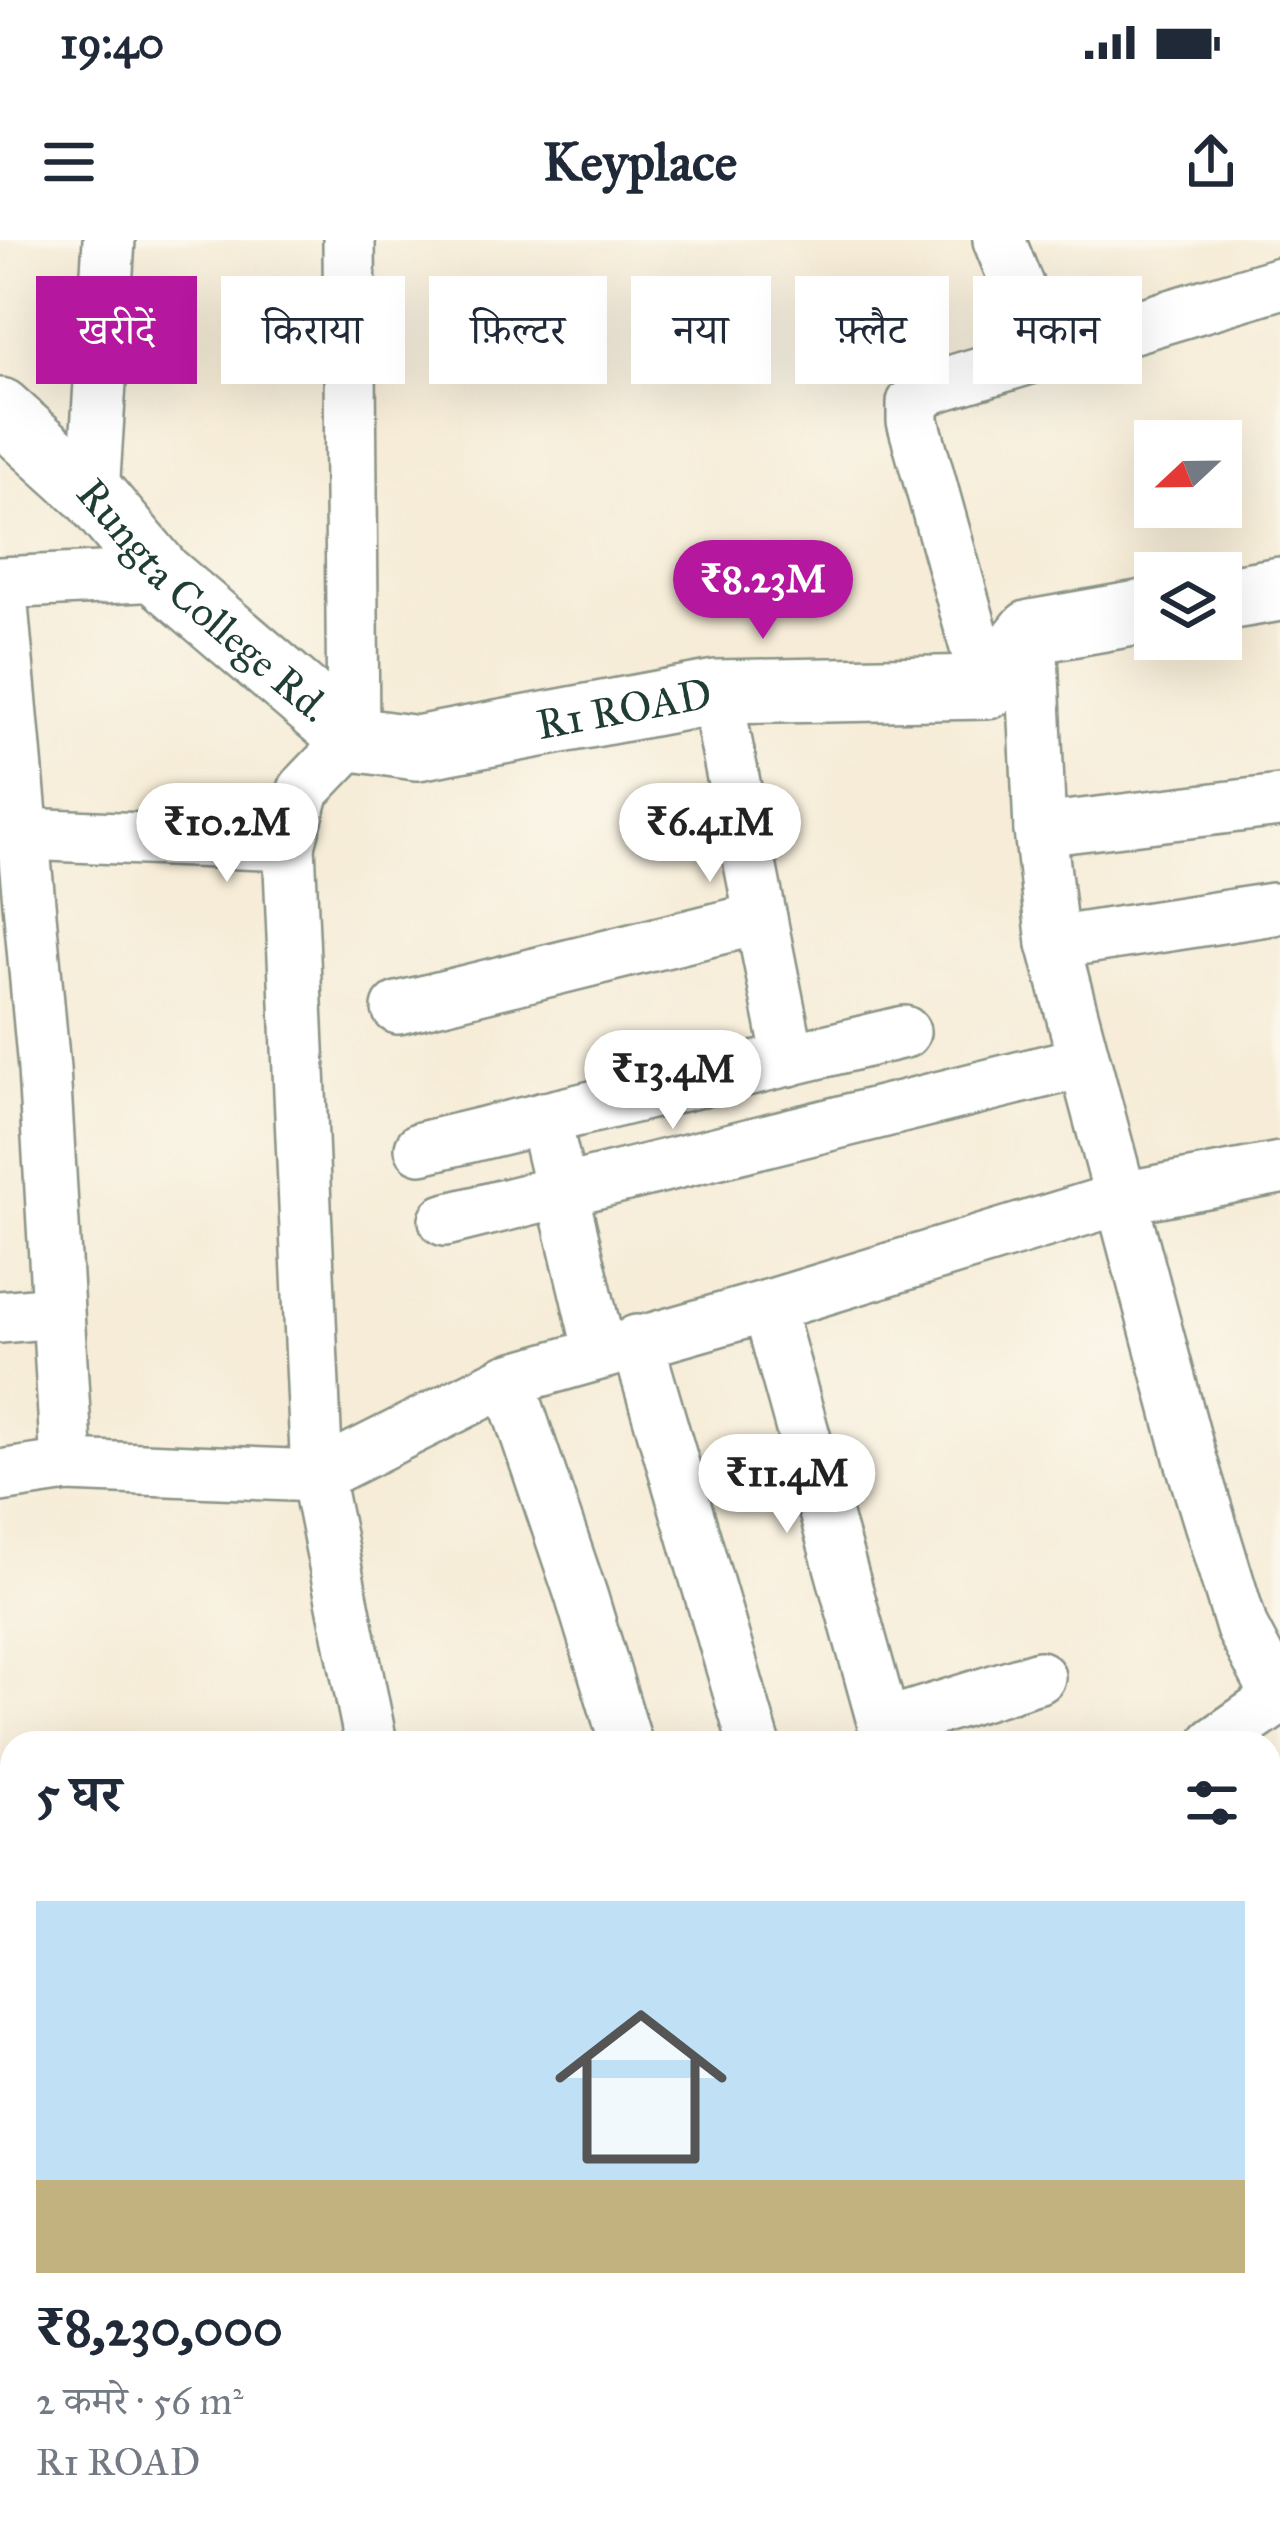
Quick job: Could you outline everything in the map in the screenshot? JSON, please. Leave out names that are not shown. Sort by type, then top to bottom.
[{"type":"main road","name":"Rungta College Rd.","points":[[0,410],[93,494],[161,574],[353,739]]},
{"type":"main road","points":[[1242,595],[1280,589]]},
{"type":"main road","points":[[987,687],[1031,632],[1134,614]]},
{"type":"main road","name":"R1 ROAD","points":[[353,739],[417,748],[716,692],[987,687]]},
{"type":"street","points":[[93,494],[109,240]]},
{"type":"street","points":[[349,240],[353,739],[304,790],[289,844],[316,1476],[368,1731]]},
{"type":"street","points":[[999,240],[1013,276]]},
{"type":"street","points":[[1142,323],[1280,283]]},
{"type":"street","points":[[973,374],[930,388],[913,404],[913,421],[987,687]]},
{"type":"street","points":[[67,1466],[55,1312],[22,1071],[0,583],[161,574]]},
{"type":"street","points":[[1031,632],[1040,830],[1053,943],[1190,1456],[1242,1628],[1280,1699],[1233,1731]]},
{"type":"street","points":[[716,692],[789,1060]]},
{"type":"street","points":[[1040,830],[1280,801]]},
{"type":"street","points":[[12,832],[289,844]]},
{"type":"street","points":[[1053,943],[1274,909]]},
{"type":"street","points":[[398,1008],[761,918]]},
{"type":"street","points":[[421,1148],[904,1032]]},
{"type":"street","points":[[445,1220],[1083,1062]]},
{"type":"street","points":[[544,1118],[562,1189],[750,1731]]},
{"type":"street","points":[[0,1476],[67,1466],[316,1476],[508,1379],[1122,1198],[1280,1168]]},
{"type":"street","points":[[768,1306],[885,1731]]},
{"type":"street","points":[[0,1317],[55,1312]]},
{"type":"street","points":[[508,1379],[622,1731]]},
{"type":"street","points":[[894,1731],[1039,1677]]}]
